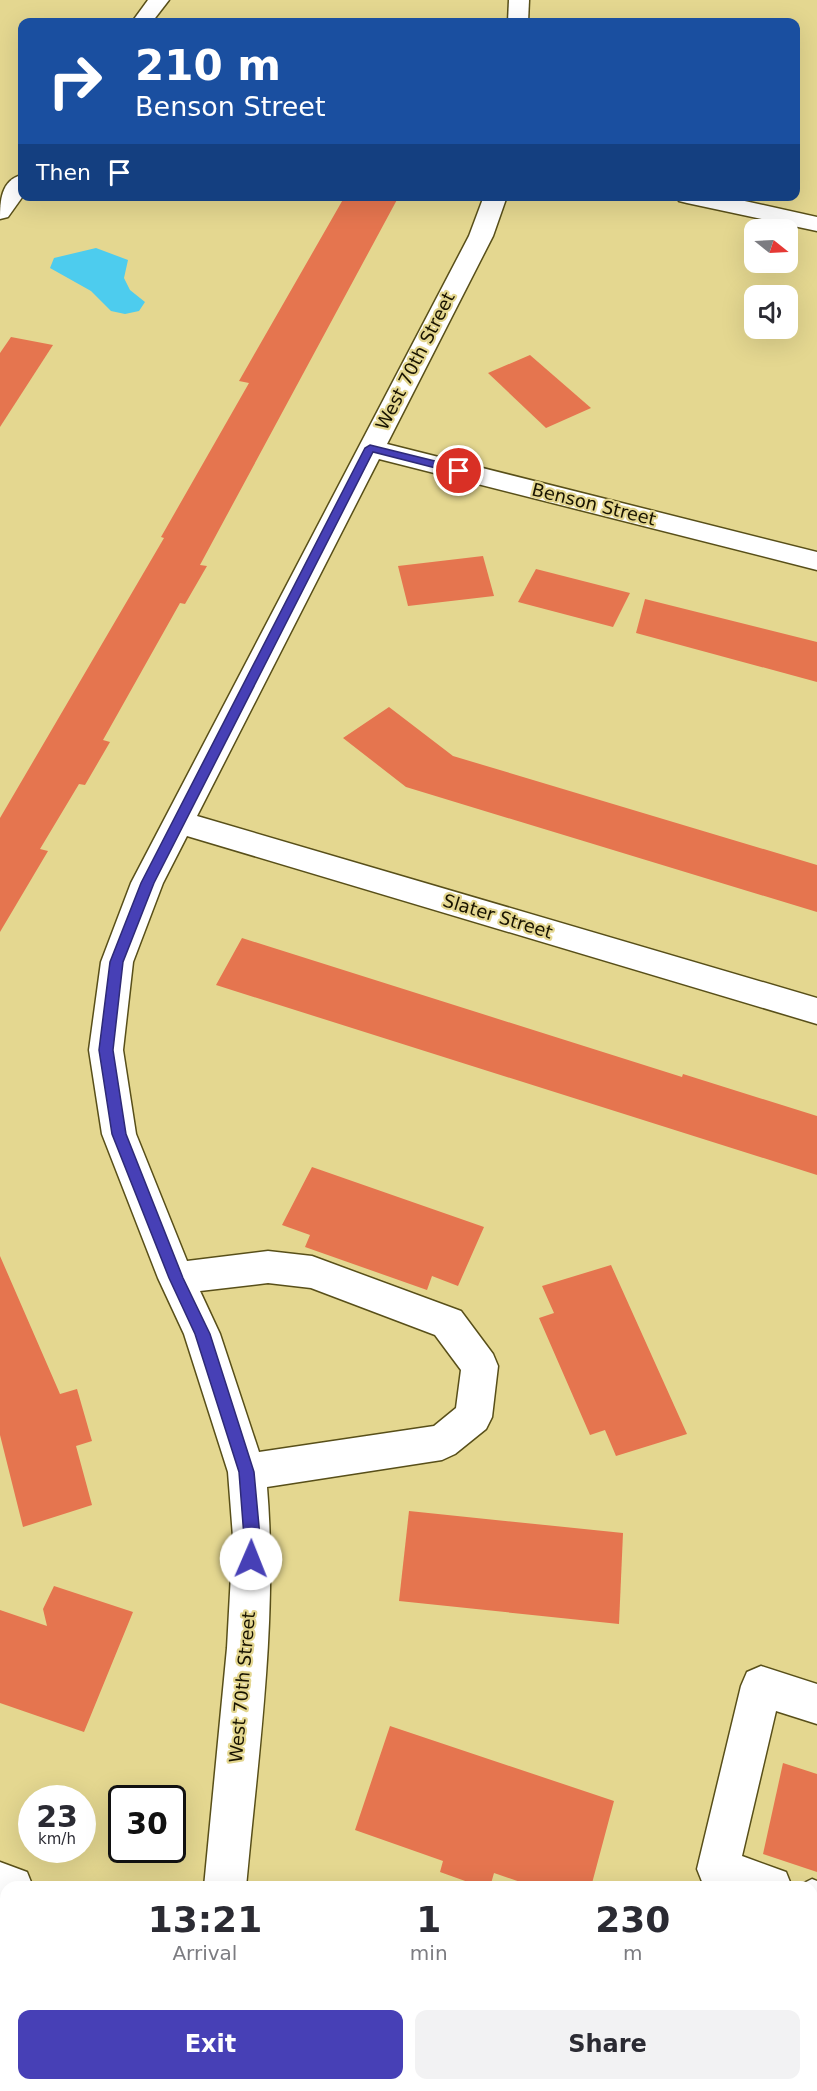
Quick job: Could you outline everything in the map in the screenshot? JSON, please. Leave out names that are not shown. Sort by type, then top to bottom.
[{"type":"street","points":[[145,18],[159,0]]},
{"type":"street","points":[[518,18],[519,0]]},
{"type":"street","points":[[0,212],[18,187]]},
{"type":"street","name":"West 70th Street","points":[[226,1881],[248,1637],[252,1537],[247,1472],[202,1334],[176,1278],[119,1134],[106,1050],[117,962],[147,883],[481,236],[494,201]]},
{"type":"street","points":[[710,201],[817,224]]},
{"type":"street","name":"Benson Street","points":[[370,448],[817,561]]},
{"type":"street","name":"Slater Street","points":[[179,822],[817,1011]]},
{"type":"street","points":[[176,1278],[268,1267],[312,1272],[448,1323],[480,1366],[473,1417],[442,1442],[247,1472]]},
{"type":"street","points":[[750,1881],[718,1869],[761,1686],[817,1704]]},
{"type":"water","points":[[96,248],[128,260],[124,278],[130,290],[145,302],[139,311],[125,314],[111,311],[91,291],[50,268],[54,258]]},
{"type":"building","points":[[342,201],[396,201],[200,565],[207,566],[185,604],[180,603],[103,740],[110,742],[85,785],[79,784],[40,849],[48,851],[0,932],[0,818],[164,538],[161,537],[249,383],[239,381]]},
{"type":"building","points":[[11,337],[53,345],[0,427],[0,353]]},
{"type":"building","points":[[530,355],[591,408],[546,428],[488,373]]},
{"type":"building","points":[[483,556],[494,596],[408,606],[398,566]]},
{"type":"building","points":[[536,569],[630,593],[613,627],[518,602]]},
{"type":"building","points":[[645,599],[817,642],[817,682],[636,633]]},
{"type":"building","points":[[389,707],[453,756],[817,865],[817,912],[406,787],[343,738]]},
{"type":"building","points":[[242,938],[682,1077],[683,1074],[817,1116],[817,1175],[216,985]]},
{"type":"building","points":[[312,1167],[484,1227],[458,1286],[432,1276],[427,1290],[305,1247],[310,1235],[282,1225]]},
{"type":"building","points":[[0,1256],[60,1394],[77,1389],[92,1441],[76,1446],[92,1505],[23,1527],[0,1435]]},
{"type":"building","points":[[611,1265],[687,1434],[616,1456],[605,1430],[590,1435],[539,1318],[554,1313],[542,1286]]},
{"type":"building","points":[[409,1511],[623,1533],[619,1624],[399,1601]]},
{"type":"building","points":[[54,1586],[133,1612],[84,1732],[0,1703],[0,1610],[47,1626],[43,1609]]},
{"type":"building","points":[[390,1726],[614,1801],[593,1881],[517,1881],[494,1873],[492,1881],[465,1881],[440,1872],[443,1861],[355,1830]]},
{"type":"building","points":[[783,1763],[817,1774],[817,1872],[763,1854]]},
{"type":"route","points":[[251,1559],[252,1537],[247,1472],[202,1334],[176,1278],[119,1134],[106,1050],[117,962],[147,883],[370,448],[459,471]]}]
